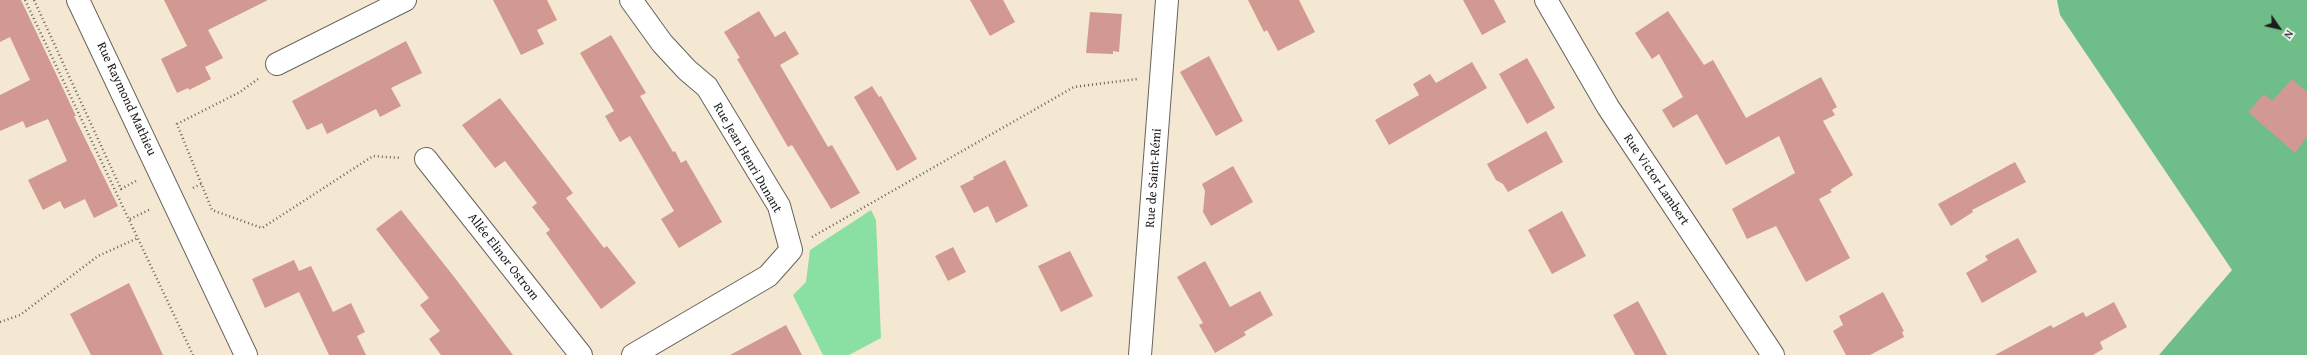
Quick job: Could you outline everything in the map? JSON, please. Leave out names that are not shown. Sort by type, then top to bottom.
[{"type":"street","name":"Rue Raymond Mathieu","points":[[78,0],[246,355]]},
{"type":"street","points":[[277,64],[405,0]]},
{"type":"street","name":"Rue Jean Henri Dunant","points":[[631,0],[662,43],[687,70],[707,87],[779,206],[791,250]]},
{"type":"street","name":"Rue Victor Lambert","points":[[1546,0],[1608,107],[1773,355]]},
{"type":"street","name":"Rue de Saint-Rémi","points":[[1140,355],[1161,76],[1170,2]]},
{"type":"street","name":"Allée Elinor Ostrom","points":[[426,159],[581,355]]},
{"type":"street","points":[[633,355],[768,276],[791,250]]},
{"type":"path","points":[[25,0],[193,355]]},
{"type":"path","points":[[34,0],[121,189],[141,179]]},
{"type":"path","points":[[277,64],[240,92],[177,124],[212,210],[262,228],[373,156],[426,159]]},
{"type":"path","points":[[791,250],[1074,87],[1161,76]]},
{"type":"path","points":[[0,322],[20,315],[98,256],[138,238]]},
{"type":"green space","points":[[2057,0],[2307,0],[2307,355],[2159,355],[2232,270],[2060,15]]},
{"type":"green space","points":[[871,210],[876,220],[881,338],[849,355],[823,355],[793,295],[806,282],[810,250]]},
{"type":"building","points":[[0,0],[21,0],[76,116],[74,116],[118,206],[94,218],[85,199],[64,209],[60,201],[43,210],[28,180],[67,161],[48,119],[26,128],[23,121],[0,131],[0,95],[30,80],[10,37],[0,42]]},
{"type":"building","points":[[164,0],[268,0],[208,30],[223,58],[205,67],[211,79],[189,90],[188,88],[177,93],[161,59],[187,46]]},
{"type":"building","points":[[493,0],[547,0],[557,20],[537,30],[544,44],[521,55]]},
{"type":"building","points":[[970,0],[1003,0],[1015,22],[990,36]]},
{"type":"building","points":[[1248,0],[1299,0],[1315,32],[1278,51],[1267,30],[1264,32]]},
{"type":"building","points":[[1463,0],[1494,0],[1506,22],[1482,35]]},
{"type":"building","points":[[759,11],[775,37],[785,31],[799,54],[780,65],[828,147],[832,145],[860,193],[831,209],[792,145],[788,147],[737,59],[740,58],[724,32]]},
{"type":"building","points":[[1668,11],[1704,65],[1713,60],[1746,118],[1821,77],[1837,107],[1832,110],[1835,115],[1823,121],[1853,175],[1830,190],[1832,192],[1819,199],[1850,258],[1806,282],[1776,226],[1747,239],[1732,209],[1795,173],[1779,136],[1726,165],[1697,114],[1673,128],[1662,110],[1683,97],[1659,54],[1652,59],[1635,33]]},
{"type":"building","points":[[1090,12],[1122,14],[1119,52],[1113,51],[1113,54],[1086,53]]},
{"type":"building","points":[[611,35],[646,93],[640,96],[673,152],[675,151],[681,163],[686,160],[722,222],[679,248],[661,219],[674,211],[630,136],[620,142],[605,116],[614,111],[580,53]]},
{"type":"building","points":[[406,41],[422,73],[391,88],[401,106],[380,117],[376,109],[327,134],[322,123],[307,130],[292,101]]},
{"type":"building","points":[[1209,56],[1243,121],[1216,136],[1180,72]]},
{"type":"building","points":[[1527,58],[1555,108],[1527,124],[1499,74]]},
{"type":"building","points":[[1472,62],[1487,88],[1389,145],[1375,120],[1419,95],[1413,84],[1430,74],[1436,83]]},
{"type":"building","points":[[2292,79],[2307,92],[2307,137],[2295,153],[2248,112],[2264,94],[2272,101]]},
{"type":"building","points":[[872,86],[879,97],[881,96],[917,159],[897,171],[854,97]]},
{"type":"building","points":[[500,98],[573,193],[566,198],[604,248],[607,246],[636,283],[601,309],[546,233],[550,230],[532,207],[537,203],[505,161],[495,168],[462,125]]},
{"type":"building","points":[[1546,131],[1563,162],[1508,192],[1503,184],[1496,180],[1487,164]]},
{"type":"building","points":[[1005,160],[1028,206],[996,223],[988,206],[974,213],[960,186],[974,179],[973,177]]},
{"type":"building","points":[[2015,162],[2026,182],[1972,210],[1973,212],[1951,226],[1938,204]]},
{"type":"building","points":[[1233,166],[1253,202],[1211,226],[1203,212],[1205,191],[1202,184]]},
{"type":"building","points":[[401,210],[513,355],[441,355],[429,339],[440,331],[420,305],[429,298],[376,229]]},
{"type":"building","points":[[1562,211],[1586,256],[1552,274],[1528,230]]},
{"type":"building","points":[[2018,238],[2037,272],[1982,303],[1966,273],[1988,260],[1985,256]]},
{"type":"building","points":[[953,247],[966,272],[948,281],[935,256]]},
{"type":"building","points":[[1070,251],[1093,296],[1061,312],[1038,266]]},
{"type":"building","points":[[294,260],[299,271],[311,266],[333,312],[351,303],[365,332],[357,336],[366,355],[329,355],[299,292],[265,308],[252,279]]},
{"type":"building","points":[[1205,261],[1230,307],[1260,291],[1273,315],[1244,332],[1246,335],[1215,353],[1199,325],[1203,323],[1177,277]]},
{"type":"building","points":[[129,283],[163,355],[91,355],[70,314]]},
{"type":"building","points":[[1883,292],[1904,331],[1902,332],[1904,337],[1870,355],[1846,355],[1833,331],[1843,325],[1839,316]]},
{"type":"building","points":[[1638,301],[1667,355],[1635,355],[1613,315]]},
{"type":"building","points":[[2114,302],[2127,327],[2100,342],[2103,349],[2093,355],[1995,355],[2051,325],[2053,328],[2083,312],[2086,317]]},
{"type":"building","points":[[786,325],[802,355],[730,355]]}]
